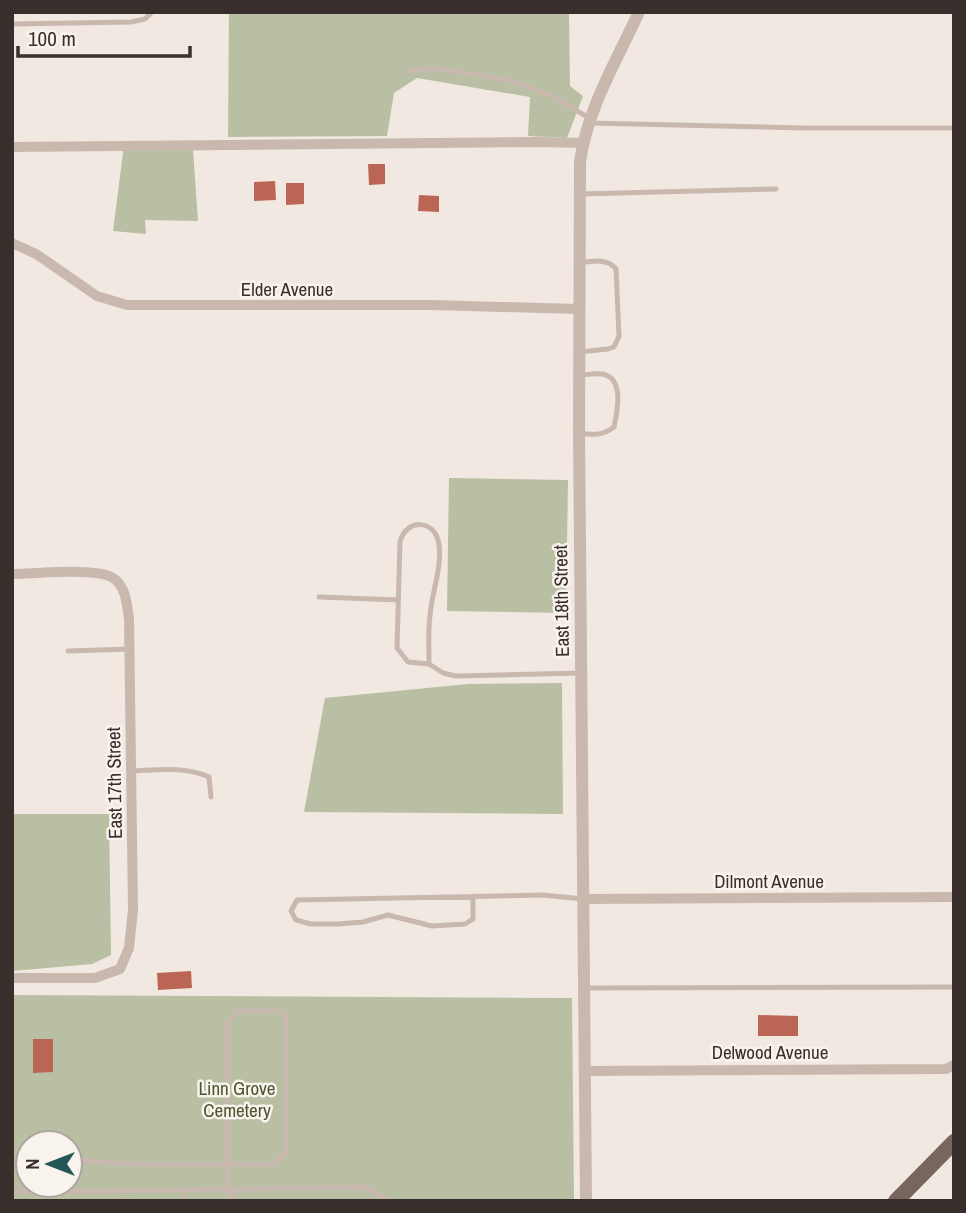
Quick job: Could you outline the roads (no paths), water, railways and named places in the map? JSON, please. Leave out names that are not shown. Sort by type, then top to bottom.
[{"type":"main road","points":[[896,1201],[951,1147]]},
{"type":"street","name":"East 18th Street","points":[[586,1201],[578,309],[580,194],[583,143],[590,121],[639,12]]},
{"type":"street","points":[[12,147],[583,143]]},
{"type":"street","name":"Elder Avenue","points":[[12,243],[36,254],[97,296],[127,305],[430,305],[578,309]]},
{"type":"street","name":"East 17th Street","points":[[12,574],[92,572],[113,578],[126,594],[130,649],[133,910],[129,948],[120,969],[95,978],[12,978]]},
{"type":"street","name":"Dilmont Avenue","points":[[584,899],[954,897]]},
{"type":"street","name":"Delwood Avenue","points":[[585,1071],[946,1069],[954,1065]]},
{"type":"lane","points":[[12,24],[131,22],[145,19],[152,12]]},
{"type":"lane","points":[[409,72],[430,68],[509,80],[552,96],[590,121],[804,128],[954,128]]},
{"type":"lane","points":[[580,194],[776,189]]},
{"type":"lane","points":[[579,263],[604,261],[616,269],[619,335],[614,347],[579,352]]},
{"type":"lane","points":[[579,375],[605,374],[617,387],[614,426],[604,433],[579,433]]},
{"type":"lane","points":[[429,664],[430,611],[439,547],[437,534],[426,526],[407,527],[402,533],[397,648],[408,662],[429,664],[443,673],[456,676],[581,673]]},
{"type":"lane","points":[[318,597],[398,600]]},
{"type":"lane","points":[[68,652],[130,649]]},
{"type":"lane","points":[[131,771],[187,769],[199,772],[209,777],[211,797]]},
{"type":"lane","points":[[473,896],[473,919],[465,924],[432,926],[388,915],[363,922],[311,924],[296,920],[291,911],[297,900],[473,896],[542,895],[584,899]]},
{"type":"lane","points":[[584,988],[954,987]]},
{"type":"lane","points":[[84,1160],[135,1164],[227,1163],[272,1164],[286,1153],[286,1017],[279,1011],[238,1012],[227,1023],[227,1163],[230,1201]]},
{"type":"lane","points":[[230,1193],[242,1189],[365,1187],[389,1201]]},
{"type":"lane","points":[[184,1189],[184,1201]]},
{"type":"lane","points":[[84,1191],[225,1189],[230,1193]]},
{"type":"lane","points":[[140,1190],[140,1201]]},
{"type":"lane","points":[[98,1191],[98,1201]]},
{"type":"park label","name":"Linn Grove Cemetery","points":[[237,1099]]}]
